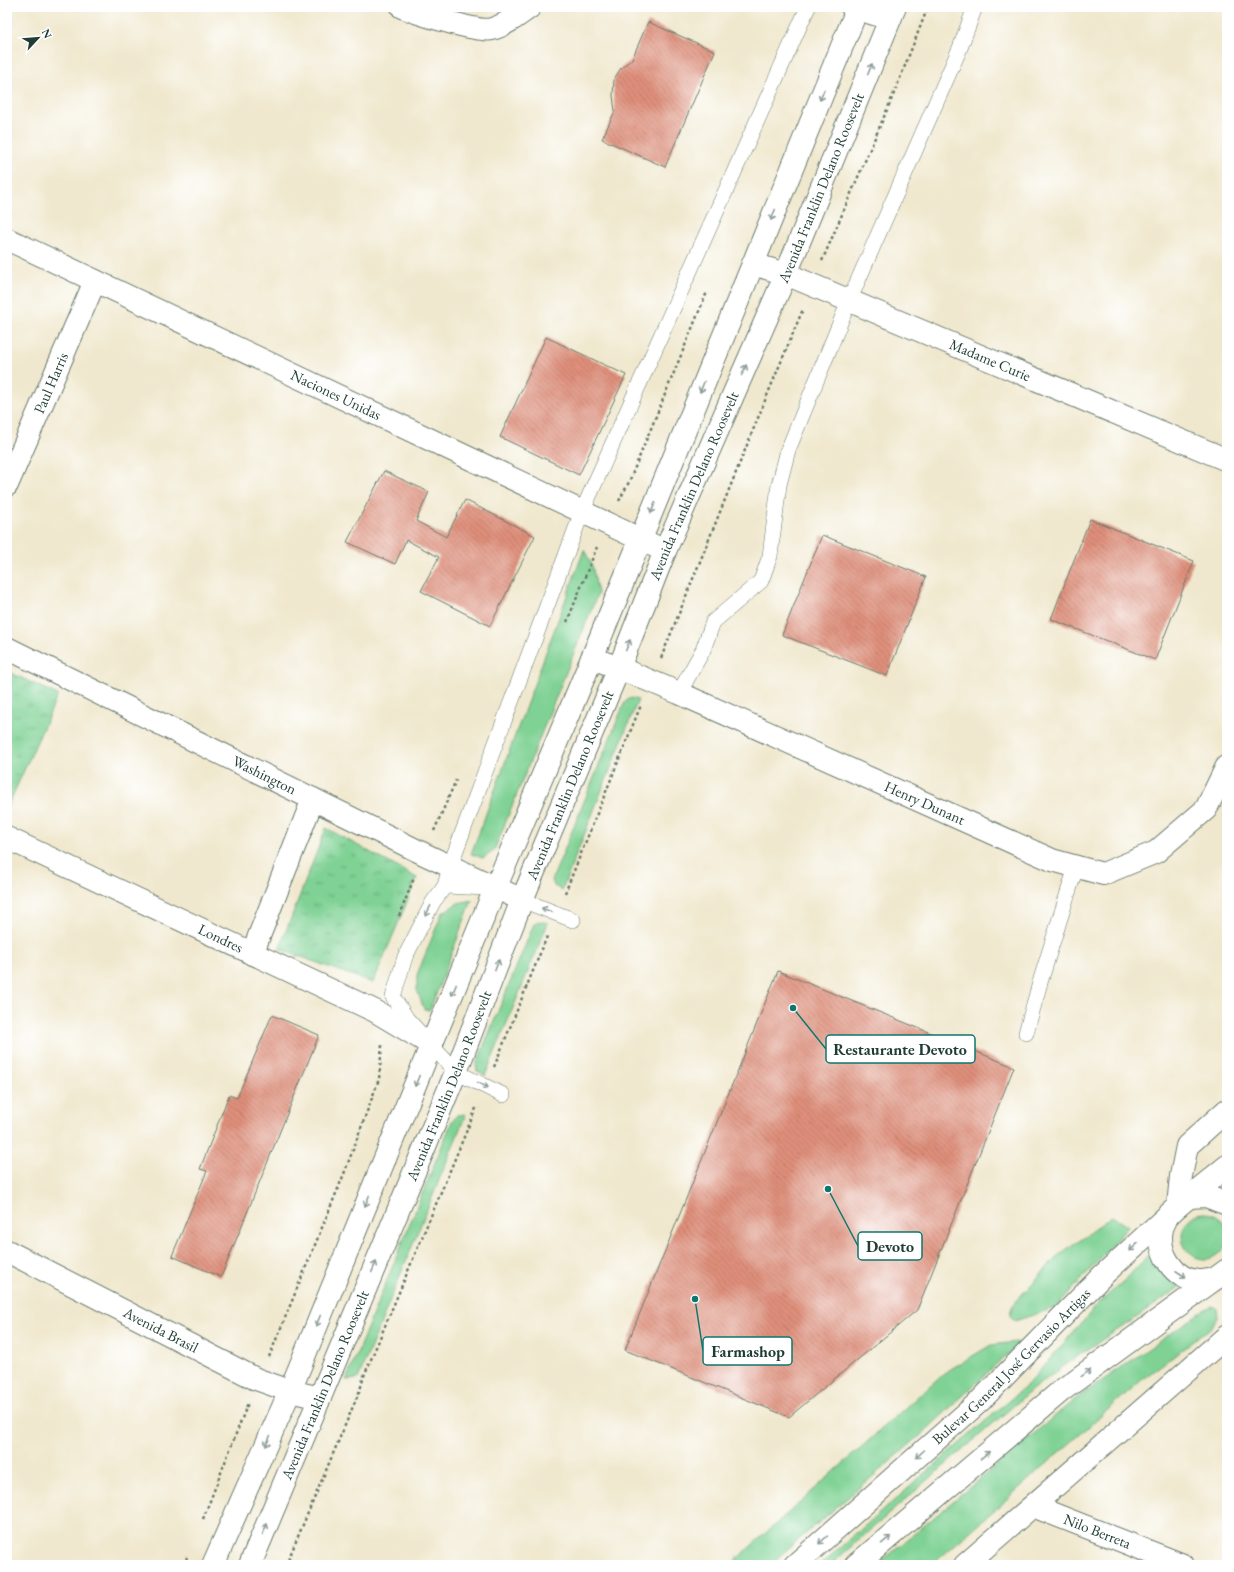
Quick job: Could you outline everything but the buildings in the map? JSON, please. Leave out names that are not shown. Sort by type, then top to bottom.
[{"type":"street","points":[[402,7],[414,12],[470,27],[491,29],[516,17],[530,7]]},
{"type":"street","points":[[856,8],[893,13]]},
{"type":"street","name":"Avenida Franklin Delano Roosevelt","points":[[213,1565],[290,1391],[495,889],[592,658],[856,8]]},
{"type":"street","name":"Avenida Franklin Delano Roosevelt","points":[[250,1565],[456,1072],[522,900],[619,668],[665,551],[786,274],[893,13]]},
{"type":"street","name":"Naciones Unidas","points":[[7,239],[665,551]]},
{"type":"street","name":"Madame Curie","points":[[753,264],[786,274],[1227,460]]},
{"type":"street","name":"Paul Harris","points":[[7,485],[95,281]]},
{"type":"street","name":"Washington","points":[[7,648],[313,799],[447,876],[495,889],[522,900]]},
{"type":"street","name":"Henry Dunant","points":[[592,658],[679,693],[1052,860],[1103,874],[1156,852],[1206,809],[1227,766]]},
{"type":"street","points":[[252,954],[313,799]]},
{"type":"street","name":"Londres","points":[[7,838],[374,1011],[432,1045]]},
{"type":"street","points":[[1221,1275],[1199,1281],[1184,1277],[1174,1269],[1165,1258],[1161,1243],[1162,1229],[1178,1206],[1181,1176],[1187,1146],[1227,1110]]},
{"type":"street","name":"Bulevar General José Gervasio Artigas","points":[[795,1565],[980,1401],[1103,1275],[1178,1206],[1227,1166]]},
{"type":"street","points":[[1178,1206],[1206,1196],[1227,1204]]},
{"type":"street","name":"Avenida Brasil","points":[[7,1251],[256,1379],[290,1391],[320,1398]]},
{"type":"street","points":[[856,1565],[1061,1391],[1221,1275]]},
{"type":"street","points":[[965,1565],[1227,1336]]},
{"type":"street","name":"Nilo Berreta","points":[[1034,1506],[1183,1565]]},
{"type":"lane","points":[[503,1095],[456,1072],[407,1019],[393,997],[405,957],[432,902],[447,876],[582,512],[808,7]]},
{"type":"lane","points":[[679,693],[703,650],[713,622],[761,582],[770,556],[779,485],[788,450],[849,301],[957,55],[975,7]]},
{"type":"lane","points":[[1026,1033],[1041,979],[1076,867]]},
{"type":"lane","points":[[522,900],[573,920]]},
{"type":"path","points":[[286,1565],[357,1398],[364,1376],[472,1117],[486,1087],[764,403],[815,286],[822,260],[895,91],[928,7]]},
{"type":"green space","points":[[584,550],[592,565],[598,593],[494,851],[483,858],[471,854]]},
{"type":"green space","points":[[7,671],[58,695],[7,808]]},
{"type":"green space","points":[[632,698],[638,700],[562,890],[554,886],[552,880],[624,704],[628,699]]},
{"type":"green space","points":[[326,828],[417,878],[373,983],[279,949]]},
{"type":"green space","points":[[472,900],[430,1010],[424,1009],[417,990],[417,975],[442,913],[458,903]]},
{"type":"green space","points":[[538,921],[548,923],[485,1076],[477,1071],[476,1065],[534,924]]},
{"type":"green space","points":[[466,1114],[358,1379],[346,1380],[452,1121],[457,1115]]},
{"type":"green space","points":[[1201,1213],[1209,1213],[1218,1217],[1224,1223],[1228,1236],[1224,1249],[1218,1255],[1209,1259],[1201,1259],[1192,1255],[1186,1249],[1182,1240],[1182,1232],[1186,1223],[1192,1217]]},
{"type":"green space","points":[[1112,1216],[1128,1227],[1057,1307],[1015,1321],[1010,1316],[1012,1305],[1060,1254]]},
{"type":"green space","points":[[1152,1251],[1181,1286],[1136,1318],[1076,1357],[1033,1389],[830,1565],[820,1565],[1028,1384],[1099,1303],[1127,1278]]},
{"type":"green space","points":[[1213,1306],[1217,1309],[1218,1315],[1213,1326],[1144,1378],[932,1565],[877,1565],[1074,1400],[1206,1309]]},
{"type":"green space","points":[[1016,1342],[1020,1345],[987,1373],[920,1436],[769,1565],[730,1565],[944,1373],[991,1345]]},
{"type":"place","name":"Restaurante Devoto","points":[[793,1008]]},
{"type":"place","name":"Devoto","points":[[828,1189]]},
{"type":"place","name":"Farmashop","points":[[695,1299]]}]
